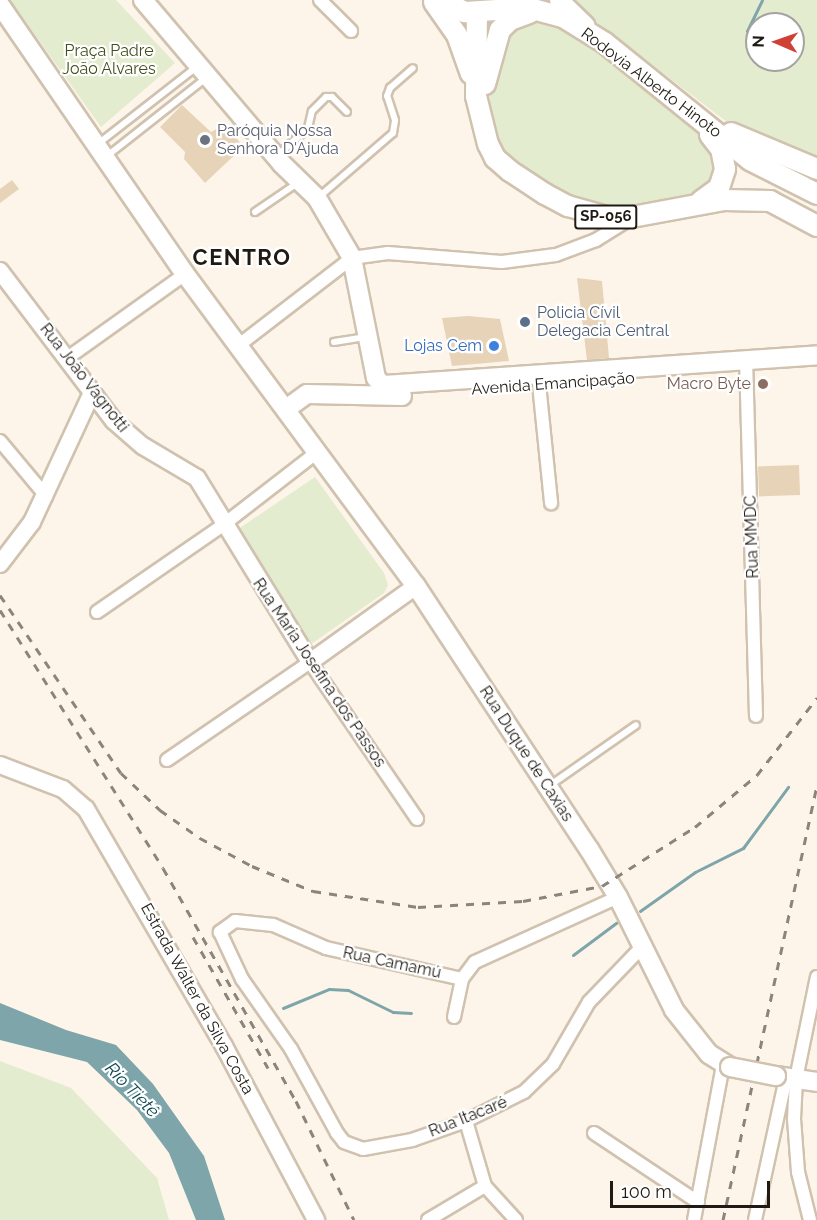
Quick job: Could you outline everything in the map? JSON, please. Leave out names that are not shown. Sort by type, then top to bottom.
[{"type":"main road","points":[[143,0],[205,69],[276,157],[317,198],[352,258],[376,378],[367,388],[327,394]]},
{"type":"main road","name":"SP-056","points":[[432,0],[457,35],[476,96],[480,122],[495,158],[545,194],[587,214],[632,217],[696,204],[747,199],[770,201],[815,226]]},
{"type":"main road","points":[[441,0],[460,0]]},
{"type":"main road","name":"Rodovia Alberto Hinoto","points":[[441,0],[459,11],[477,7],[529,8],[551,5],[605,43],[750,160],[817,195]]},
{"type":"main road","points":[[1,5],[185,274],[274,395],[293,413],[304,408],[375,397]]},
{"type":"main road","points":[[480,122],[491,56],[500,30],[510,20],[551,5]]},
{"type":"main road","points":[[476,96],[477,7]]},
{"type":"main road","points":[[692,112],[750,144],[817,169]]},
{"type":"main road","points":[[692,112],[721,149],[725,170],[719,188],[696,204]]},
{"type":"main road","name":"Avenida Emancipação","points":[[376,378],[382,386],[392,387],[539,379],[746,363],[817,355]]},
{"type":"main road","name":"Avenida Emancipação","points":[[746,363],[817,365]]},
{"type":"main road","name":"Avenida Emancipação","points":[[293,413],[300,396],[327,394],[375,397],[539,379]]},
{"type":"main road","name":"Rua Duque de Caxias","points":[[293,413],[316,453],[416,586],[549,786],[618,897],[674,1010],[709,1054],[727,1066]]},
{"type":"main road","points":[[727,1066],[817,1082]]},
{"type":"street","points":[[320,0],[351,31]]},
{"type":"street","points":[[239,345],[352,258],[388,253],[502,262],[556,255],[596,240],[632,217]]},
{"type":"street","points":[[69,357],[185,274]]},
{"type":"street","name":"Rua João Vagnotti","points":[[3,282],[69,357],[92,393],[127,434],[197,478],[223,525]]},
{"type":"street","name":"Rua MMDC","points":[[746,363],[756,716]]},
{"type":"street","points":[[539,379],[551,503]]},
{"type":"street","points":[[0,564],[14,549],[46,496],[92,393]]},
{"type":"street","points":[[0,441],[46,496]]},
{"type":"street","points":[[97,612],[223,525],[316,453]]},
{"type":"street","name":"Rua Maria Josefina dos Passos","points":[[223,525],[310,662],[417,819]]},
{"type":"street","points":[[167,760],[416,586]]},
{"type":"street","name":"Estrada Walter da Silva Costa","points":[[0,765],[63,789],[86,809],[105,836],[224,1046],[316,1220]]},
{"type":"street","name":"Rua Camamú","points":[[337,1132],[291,1050],[230,958],[221,939],[222,927],[235,921],[273,925],[326,948],[462,979],[475,962],[618,897]]},
{"type":"street","name":"Rua Itacaré","points":[[337,1132],[344,1142],[363,1149],[400,1143],[466,1121],[509,1102],[541,1078],[589,1002],[642,947]]},
{"type":"street","points":[[755,1220],[786,1077],[817,977]]},
{"type":"street","points":[[454,1017],[462,979]]},
{"type":"street","points":[[694,1220],[727,1066]]},
{"type":"street","points":[[786,1077],[798,1172],[808,1219]]},
{"type":"street","points":[[466,1121],[485,1186],[516,1220]]},
{"type":"street","points":[[594,1133],[698,1202]]},
{"type":"street","points":[[428,1220],[485,1186]]},
{"type":"lane","points":[[317,198],[393,133],[395,120],[387,96],[390,88],[413,68]]},
{"type":"lane","points":[[102,151],[205,69]]},
{"type":"lane","points":[[102,151],[205,69]]},
{"type":"lane","points":[[276,157],[308,128],[312,111],[326,97],[346,112]]},
{"type":"lane","points":[[255,212],[300,181]]},
{"type":"lane","points":[[333,342],[368,337]]},
{"type":"lane","points":[[549,786],[636,725]]},
{"type":"green space","name":"Praça Padre João Alvares","points":[[10,0],[116,0],[175,63],[101,127]]},
{"type":"green space","points":[[567,0],[817,0],[817,159],[754,138],[727,122]]},
{"type":"green space","points":[[521,17],[563,24],[698,131],[713,149],[717,166],[712,185],[695,199],[625,214],[590,209],[511,158],[492,132],[489,96],[498,48]]},
{"type":"green space","points":[[315,477],[384,573],[388,585],[384,593],[307,647],[234,532]]},
{"type":"green space","points":[[0,1061],[71,1088],[157,1178],[169,1220],[0,1220]]},
{"type":"water","name":"Rio Tietê","points":[[0,1003],[66,1030],[116,1045],[153,1084],[204,1156],[225,1220],[196,1220],[169,1153],[137,1110],[87,1062],[0,1040]]},
{"type":"building","name":"Paróquia Nossa Senhora D'Ajuda","points":[[182,105],[211,132],[226,124],[243,147],[205,183],[184,159],[185,152],[160,127]]},
{"type":"building","points":[[12,180],[19,189],[0,203],[0,189]]},
{"type":"building","points":[[577,278],[602,281],[609,358],[587,360]]},
{"type":"building","points":[[468,316],[500,319],[509,361],[452,366],[442,318]]},
{"type":"building","points":[[799,465],[800,495],[759,496],[758,466]]},
{"type":"waterway","points":[[756,12],[762,0]]},
{"type":"waterway","points":[[640,911],[695,872],[743,848],[788,787]]},
{"type":"waterway","points":[[573,955],[616,923]]},
{"type":"waterway","points":[[283,1008],[329,989],[348,990],[393,1012],[411,1013]]},
{"type":"railway","points":[[0,595],[121,773],[160,810],[200,838],[252,866],[313,891],[418,907],[523,901],[602,886],[695,827],[757,775],[817,698]]},
{"type":"railway","points":[[0,610],[163,868],[296,1101],[354,1220]]},
{"type":"railway","points":[[723,1220],[817,785]]},
{"type":"railway","points":[[193,937],[268,1068]]},
{"type":"place","name":"Paróquia Nossa Senhora D'Ajuda","points":[[205,140]]},
{"type":"place","name":"Policia Cívil Delegacia Central","points":[[525,322]]},
{"type":"place","name":"Lojas Cem","points":[[494,346]]},
{"type":"place","name":"Macro Byte","points":[[763,384]]},
{"type":"district","name":"CENTRO","points":[[242,258]]}]
